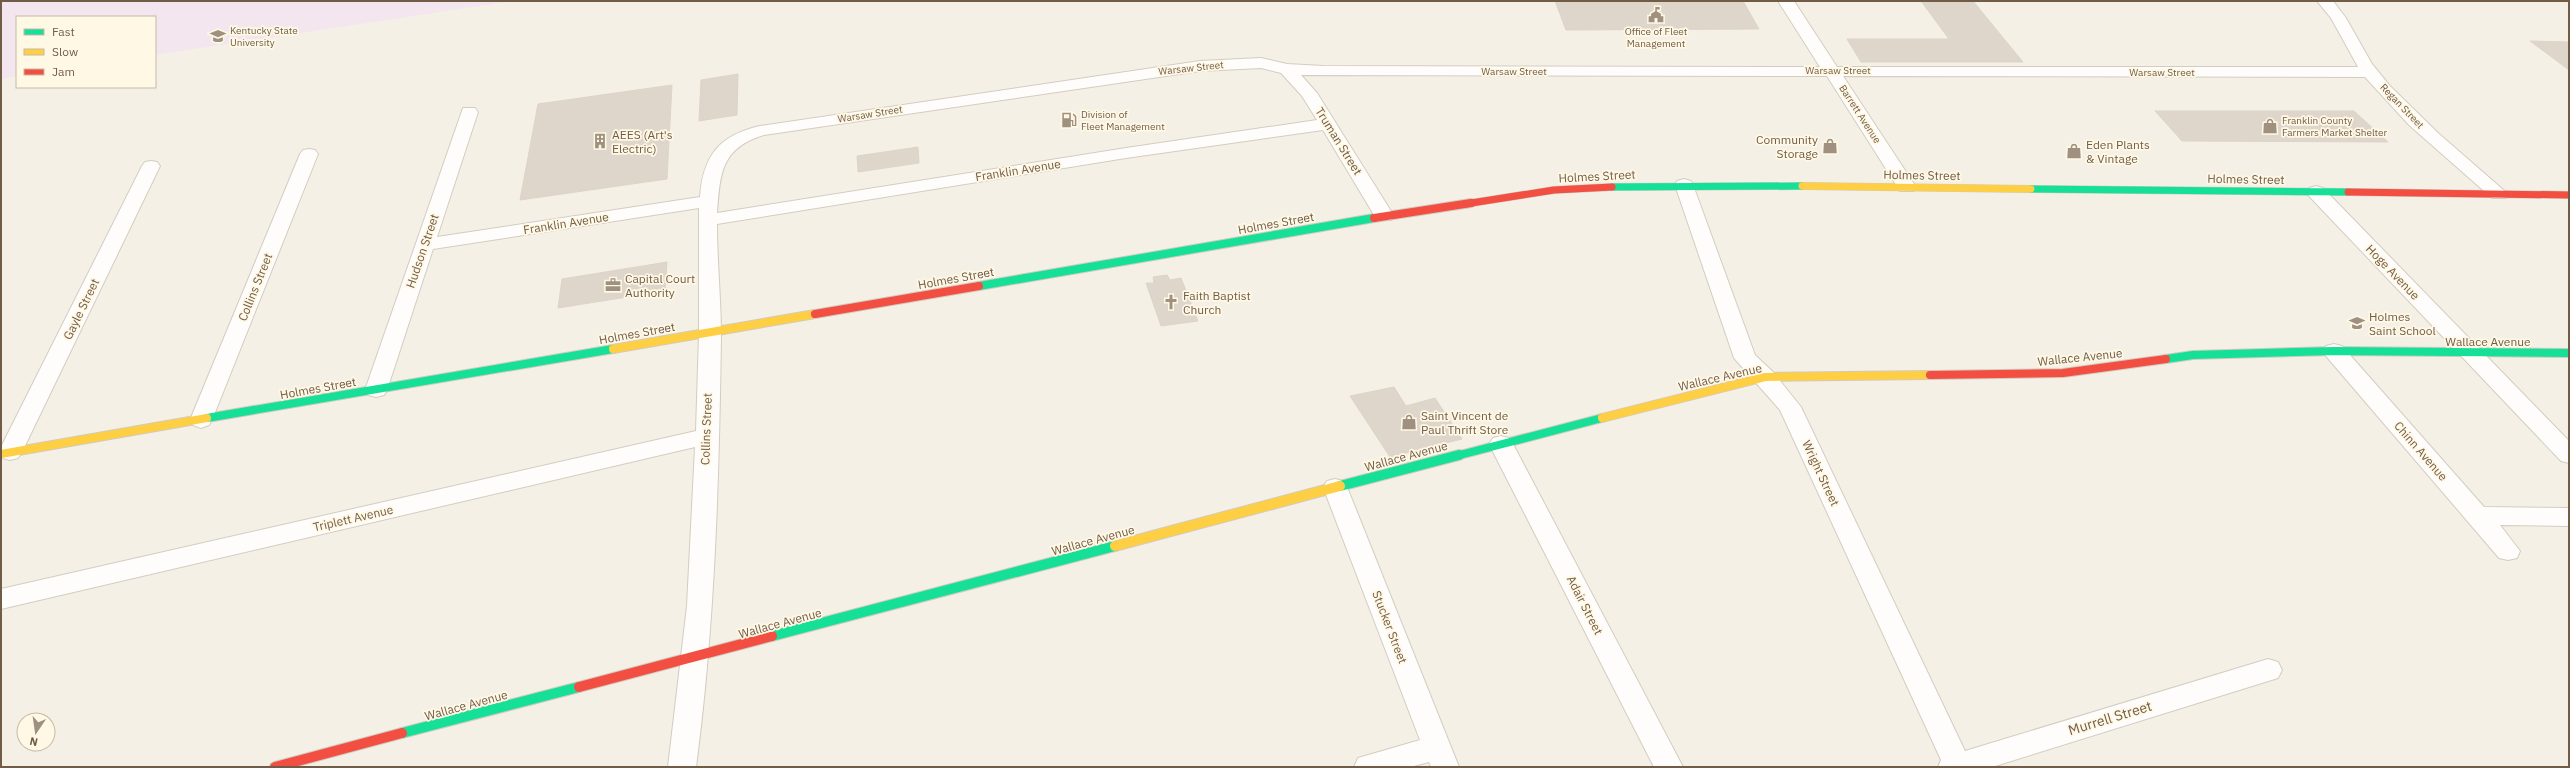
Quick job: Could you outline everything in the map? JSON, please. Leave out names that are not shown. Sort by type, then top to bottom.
[{"type":"main road","name":"Holmes Street","points":[[6,453],[1384,216],[1554,190],[1684,185],[2569,195]]},
{"type":"main road","name":"Wallace Avenue","points":[[275,767],[1501,444],[1765,377],[2063,374],[2192,355],[2334,351],[2569,353]]},
{"type":"street","name":"Barrett Avenue","points":[[1786,1],[1908,187]]},
{"type":"street","name":"Regan Street","points":[[2325,1],[2350,35],[2370,72],[2430,135],[2498,194]]},
{"type":"street","name":"Warsaw Street","points":[[708,210],[713,168],[720,155],[727,145],[759,132],[1118,76],[1200,66],[1261,63],[1288,69],[1411,72],[1832,70],[2370,72]]},
{"type":"street","name":"Truman Street","points":[[1288,69],[1309,93],[1384,216]]},
{"type":"street","name":"Hudson Street","points":[[376,390],[469,112]]},
{"type":"street","name":"Franklin Avenue","points":[[424,245],[708,210],[1328,124]]},
{"type":"street","name":"Collins Street","points":[[201,420],[309,154]]},
{"type":"street","name":"Gayle Street","points":[[6,453],[151,166]]},
{"type":"street","name":"Wright Street","points":[[1684,185],[1745,358],[1765,377],[1790,406],[1955,766]]},
{"type":"street","name":"Hoge Avenue","points":[[2316,192],[2569,455]]},
{"type":"street","name":"Collins Street","points":[[682,767],[697,657],[710,332],[708,210]]},
{"type":"street","name":"Chinn Avenue","points":[[2334,351],[2508,551]]},
{"type":"street","name":"Triplett Avenue","points":[[1,598],[705,437]]},
{"type":"street","name":"Adair Street","points":[[1501,444],[1669,767]]},
{"type":"street","name":"Stucker Street","points":[[1335,488],[1441,757]]},
{"type":"street","points":[[2477,516],[2569,517]]},
{"type":"street","name":"Murrell Street","points":[[1955,766],[2268,670]]},
{"type":"street","points":[[1368,767],[1441,757]]},
{"type":"shaded area","name":"Kentucky State University","points":[[1,1],[514,1],[156,55],[156,16],[16,16],[16,76],[1,79]]},
{"type":"building","name":"Office of Fleet Management","points":[[1555,1],[1743,1],[1759,29],[1566,30]]},
{"type":"building","points":[[1921,1],[1973,1],[2023,62],[1861,62],[1847,39],[1949,39]]},
{"type":"building","points":[[2530,41],[2569,42],[2569,70]]},
{"type":"building","points":[[738,74],[737,115],[699,121],[701,80]]},
{"type":"building","name":"AEES (Art's Electric)","points":[[672,85],[667,179],[520,200],[538,104]]},
{"type":"building","name":"Franklin County Farmers Market Shelter","points":[[2155,111],[2354,111],[2388,142],[2182,141]]},
{"type":"building","points":[[918,147],[919,163],[858,172],[857,156]]},
{"type":"building","name":"Capital Court Authority","points":[[667,262],[665,291],[558,308],[562,279]]},
{"type":"building","name":"Faith Baptist Church","points":[[1167,275],[1170,280],[1181,278],[1198,321],[1161,326],[1146,283],[1154,283],[1153,277]]},
{"type":"building","name":"Saint Vincent de Paul Thrift Store","points":[[1394,387],[1406,406],[1435,398],[1462,439],[1390,457],[1350,396]]},
{"type":"traffic: fast","points":[[1612,187],[1802,186]]},
{"type":"traffic: fast","points":[[2031,189],[2348,192]]},
{"type":"traffic: fast","points":[[979,286],[1374,218]]},
{"type":"traffic: fast","points":[[207,418],[613,349]]},
{"type":"traffic: fast","points":[[2166,359],[2193,355],[2334,351],[2569,353]]},
{"type":"traffic: fast","points":[[1340,486],[1602,418]]},
{"type":"traffic: fast","points":[[772,636],[1115,546]]},
{"type":"traffic: fast","points":[[402,733],[579,687]]},
{"type":"traffic: slow","points":[[1802,186],[2031,189]]},
{"type":"traffic: slow","points":[[613,349],[815,314]]},
{"type":"traffic: slow","points":[[1602,418],[1765,377],[1930,375]]},
{"type":"traffic: slow","points":[[1,454],[207,418]]},
{"type":"traffic: slow","points":[[1115,546],[1340,486]]},
{"type":"traffic: jam","points":[[1374,218],[1554,190],[1612,187]]},
{"type":"traffic: jam","points":[[2348,192],[2569,195]]},
{"type":"traffic: jam","points":[[815,314],[979,286]]},
{"type":"traffic: jam","points":[[1930,375],[2063,373],[2166,359]]},
{"type":"traffic: jam","points":[[579,687],[772,636]]},
{"type":"traffic: jam","points":[[275,767],[402,733]]},
{"type":"place","name":"Office of Fleet Management","points":[[1656,15]]},
{"type":"place","name":"Kentucky State University","points":[[218,36]]},
{"type":"place","name":"Division of Fleet Management","points":[[1069,120]]},
{"type":"place","name":"Franklin County Farmers Market Shelter","points":[[2270,126]]},
{"type":"place","name":"AEES (Art's Electric)","points":[[600,141]]},
{"type":"place","name":"Community Storage","points":[[1830,146]]},
{"type":"place","name":"Eden Plants & Vintage","points":[[2074,151]]},
{"type":"place","name":"Capital Court Authority","points":[[613,285]]},
{"type":"place","name":"Faith Baptist Church","points":[[1171,302]]},
{"type":"place","name":"Holmes Saint School","points":[[2357,323]]},
{"type":"place","name":"Saint Vincent de Paul Thrift Store","points":[[1409,422]]}]
